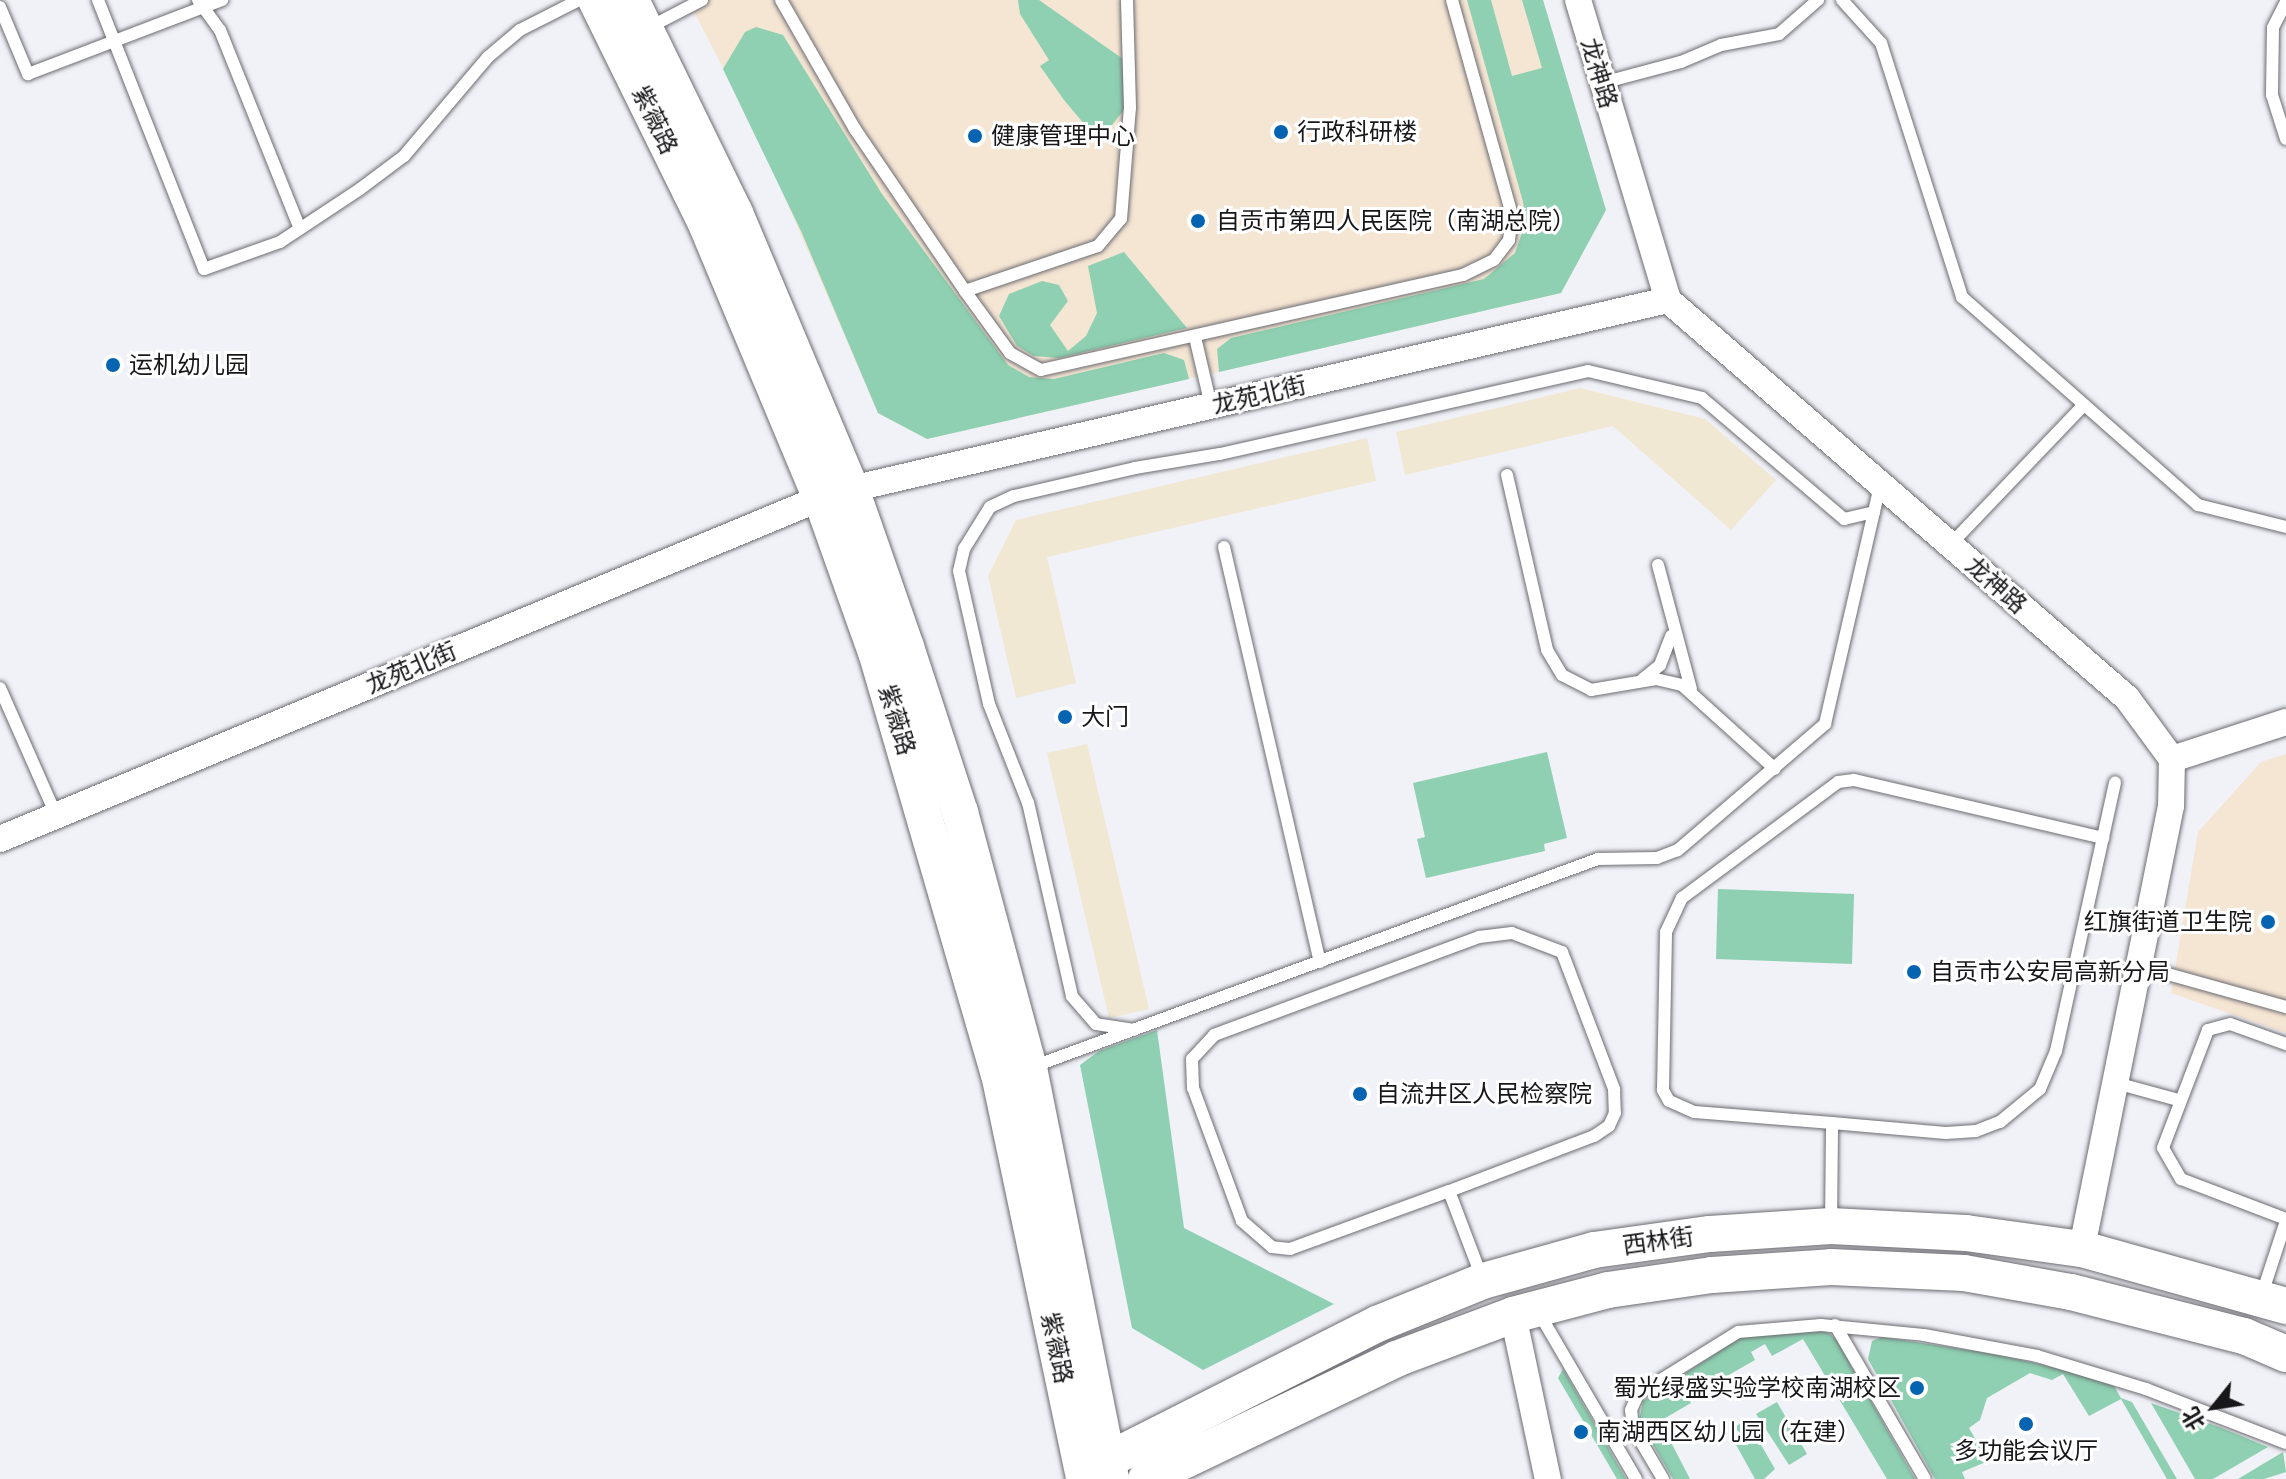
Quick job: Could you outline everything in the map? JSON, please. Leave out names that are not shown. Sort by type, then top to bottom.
[{"type":"main road","name":"紫薇路","points":[[596,0],[836,493],[999,1074],[1091,1474]]},
{"type":"main road","name":"紫薇路","points":[[638,15],[735,213],[836,493],[960,812],[1029,1068],[1091,1474]]},
{"type":"main road","name":"西林街","points":[[1091,1474],[1377,1324],[1483,1281],[1594,1250],[1710,1234],[1831,1226],[1966,1233],[2082,1249],[2274,1301]]},
{"type":"main road","name":"西林街","points":[[1146,1479],[1396,1359],[1525,1312],[1608,1290],[1712,1275],[1831,1267],[1964,1273],[2071,1292],[2244,1336],[2286,1354]]},
{"type":"street","name":"龙神路","points":[[1578,0],[1668,300],[2127,698],[2172,759]]},
{"type":"street","name":"龙苑北街","points":[[0,839],[836,493],[1668,300]]},
{"type":"street","points":[[2082,1249],[2171,806],[2172,759],[2286,722]]},
{"type":"street","points":[[1525,1312],[1548,1479]]},
{"type":"lane","points":[[98,0],[204,269],[252,254],[300,229],[404,156],[509,39],[579,0]]},
{"type":"lane","points":[[0,7],[28,74],[200,4],[222,0]]},
{"type":"lane","points":[[638,15],[702,0]]},
{"type":"lane","points":[[781,0],[855,129],[965,291],[1010,353],[1041,370],[1473,272],[1502,251],[1512,215],[1452,0]]},
{"type":"lane","points":[[965,291],[1098,246],[1121,219],[1130,108],[1127,0]]},
{"type":"lane","points":[[1602,83],[1681,62],[1721,45],[1779,34],[1818,0]]},
{"type":"lane","points":[[1842,0],[1881,43],[1956,288],[2198,505],[2286,527]]},
{"type":"lane","points":[[2286,2],[2273,28],[2272,95],[2286,139]]},
{"type":"lane","points":[[200,4],[220,30],[300,229]]},
{"type":"lane","points":[[1195,337],[1211,406]]},
{"type":"lane","points":[[1134,1030],[1096,1024],[1072,996],[1028,803],[991,713],[959,571],[964,549],[990,507],[1004,499],[1119,472],[1220,454],[1588,371],[1702,398],[1844,519],[1874,512]]},
{"type":"lane","points":[[1950,545],[2084,405]]},
{"type":"lane","points":[[1507,475],[1547,650],[1555,667],[1591,690],[1639,681],[1669,680],[1693,692],[1775,769]]},
{"type":"lane","points":[[1029,1068],[1598,859],[1668,855],[1819,731],[1829,712],[1880,486]]},
{"type":"lane","points":[[1224,547],[1320,962]]},
{"type":"lane","points":[[1658,565],[1683,674],[1693,692]]},
{"type":"lane","points":[[1639,681],[1665,658],[1671,625]]},
{"type":"lane","points":[[0,688],[56,815]]},
{"type":"lane","points":[[2103,838],[1854,780],[1838,782],[1682,898],[1666,932],[1663,1090],[1669,1101],[1694,1112],[1946,1133],[1976,1131],[2000,1122],[2040,1089],[2056,1051],[2103,838],[2115,782]]},
{"type":"lane","points":[[1512,933],[1556,949],[1570,965],[1614,1089],[1615,1113],[1609,1126],[1594,1136],[1449,1191],[1290,1249],[1272,1247],[1242,1221],[1193,1088],[1192,1059],[1214,1035],[1479,937],[1512,933]]},
{"type":"lane","points":[[2138,966],[2286,1007]]},
{"type":"lane","points":[[2274,1301],[2286,1220],[2192,1184],[2173,1171],[2163,1148],[2203,1036],[2213,1026],[2230,1024],[2286,1044]]},
{"type":"lane","points":[[2116,1083],[2178,1100]]},
{"type":"lane","points":[[1831,1226],[1832,1123]]},
{"type":"lane","points":[[1449,1191],[1483,1281]]},
{"type":"lane","points":[[1525,1312],[1636,1479]]},
{"type":"lane","points":[[1835,1325],[1925,1479]]},
{"type":"lane","points":[[1663,1479],[1633,1428],[1631,1410],[1638,1394],[1738,1332],[1835,1325],[1924,1335],[2037,1356],[2146,1389],[2286,1443]]},
{"type":"shaded area","name":"自贡市第四人民医院（南湖总院）","points":[[688,0],[1543,0],[1606,210],[1561,293],[927,439],[878,413],[759,138]]},
{"type":"shaded area","points":[[1580,388],[1705,419],[1776,480],[1731,530],[1613,426],[1405,475],[1396,432]]},
{"type":"shaded area","points":[[1367,438],[1376,481],[1047,557],[1076,683],[1016,698],[988,576],[1016,520]]},
{"type":"shaded area","points":[[1087,744],[1149,1009],[1109,1018],[1047,753]]},
{"type":"shaded area","points":[[2286,754],[2286,1033],[2171,993],[2198,832],[2261,762]]},
{"type":"green space","points":[[1018,0],[1039,0],[1123,59],[1124,110],[1112,125],[1104,129],[1085,125],[1064,100],[1040,66],[1049,60],[1020,14]]},
{"type":"green space","points":[[1467,0],[1491,0],[1512,76],[1542,68],[1522,0],[1543,0],[1606,210],[1561,293],[1219,372],[1217,349],[1231,338],[1484,279],[1515,253],[1526,221],[1523,202]]},
{"type":"green space","points":[[756,27],[783,35],[882,194],[1008,365],[1029,377],[1054,379],[1164,353],[1184,360],[1189,379],[927,439],[878,413],[801,231],[723,69],[745,32]]},
{"type":"green space","points":[[1124,252],[1187,328],[1059,358],[1034,356],[1017,346],[999,316],[1009,294],[1042,281],[1059,285],[1068,301],[1050,325],[1068,351],[1086,336],[1097,313],[1088,266]]},
{"type":"green space","points":[[1547,752],[1567,838],[1544,844],[1545,851],[1426,878],[1417,839],[1425,837],[1413,783]]},
{"type":"green space","points":[[1718,889],[1854,894],[1852,964],[1716,959]]},
{"type":"green space","points":[[1157,1030],[1184,1228],[1334,1304],[1203,1370],[1132,1328],[1080,1065],[1099,1051]]},
{"type":"green space","points":[[1825,1330],[1836,1339],[1915,1479],[1887,1479],[1803,1339],[1772,1356],[1765,1344],[1751,1352],[1755,1360],[1704,1389],[1700,1381],[1684,1390],[1691,1403],[1660,1421],[1690,1479],[1673,1479],[1639,1421],[1643,1401],[1744,1335]]},
{"type":"green space","points":[[1882,1337],[1995,1354],[2111,1381],[2121,1398],[2132,1402],[2177,1479],[2167,1479],[2121,1399],[2089,1416],[2063,1374],[2052,1380],[2030,1373],[1987,1398],[1980,1420],[1969,1428],[1988,1461],[1962,1472],[1965,1479],[1935,1479],[1868,1359],[1872,1341]]},
{"type":"green space","points":[[1563,1369],[1626,1479],[1617,1479],[1558,1378]]},
{"type":"green space","points":[[1777,1402],[1807,1454],[1789,1465],[1756,1414]]},
{"type":"green space","points":[[2151,1403],[2268,1447],[2213,1479],[2195,1479]]},
{"type":"green space","points":[[1746,1419],[1775,1469],[1764,1479],[1755,1479],[1729,1432]]},
{"type":"green space","points":[[2283,1452],[2286,1472],[2264,1479],[2238,1479]]},
{"type":"place","name":"行政科研楼","points":[[1281,132]]},
{"type":"place","name":"健康管理中心","points":[[975,136]]},
{"type":"place","name":"自贡市第四人民医院（南湖总院）","points":[[1198,221]]},
{"type":"place","name":"运机幼儿园","points":[[113,365]]},
{"type":"place","name":"大门","points":[[1065,717]]},
{"type":"place","name":"红旗街道卫生院","points":[[2268,922]]},
{"type":"place","name":"自贡市公安局高新分局","points":[[1914,972]]},
{"type":"place","name":"自流井区人民检察院","points":[[1360,1094]]},
{"type":"place","name":"蜀光绿盛实验学校南湖校区","points":[[1917,1388]]},
{"type":"place","name":"多功能会议厅","points":[[2026,1424]]},
{"type":"place","name":"南湖西区幼儿园（在建）","points":[[1581,1432]]}]
